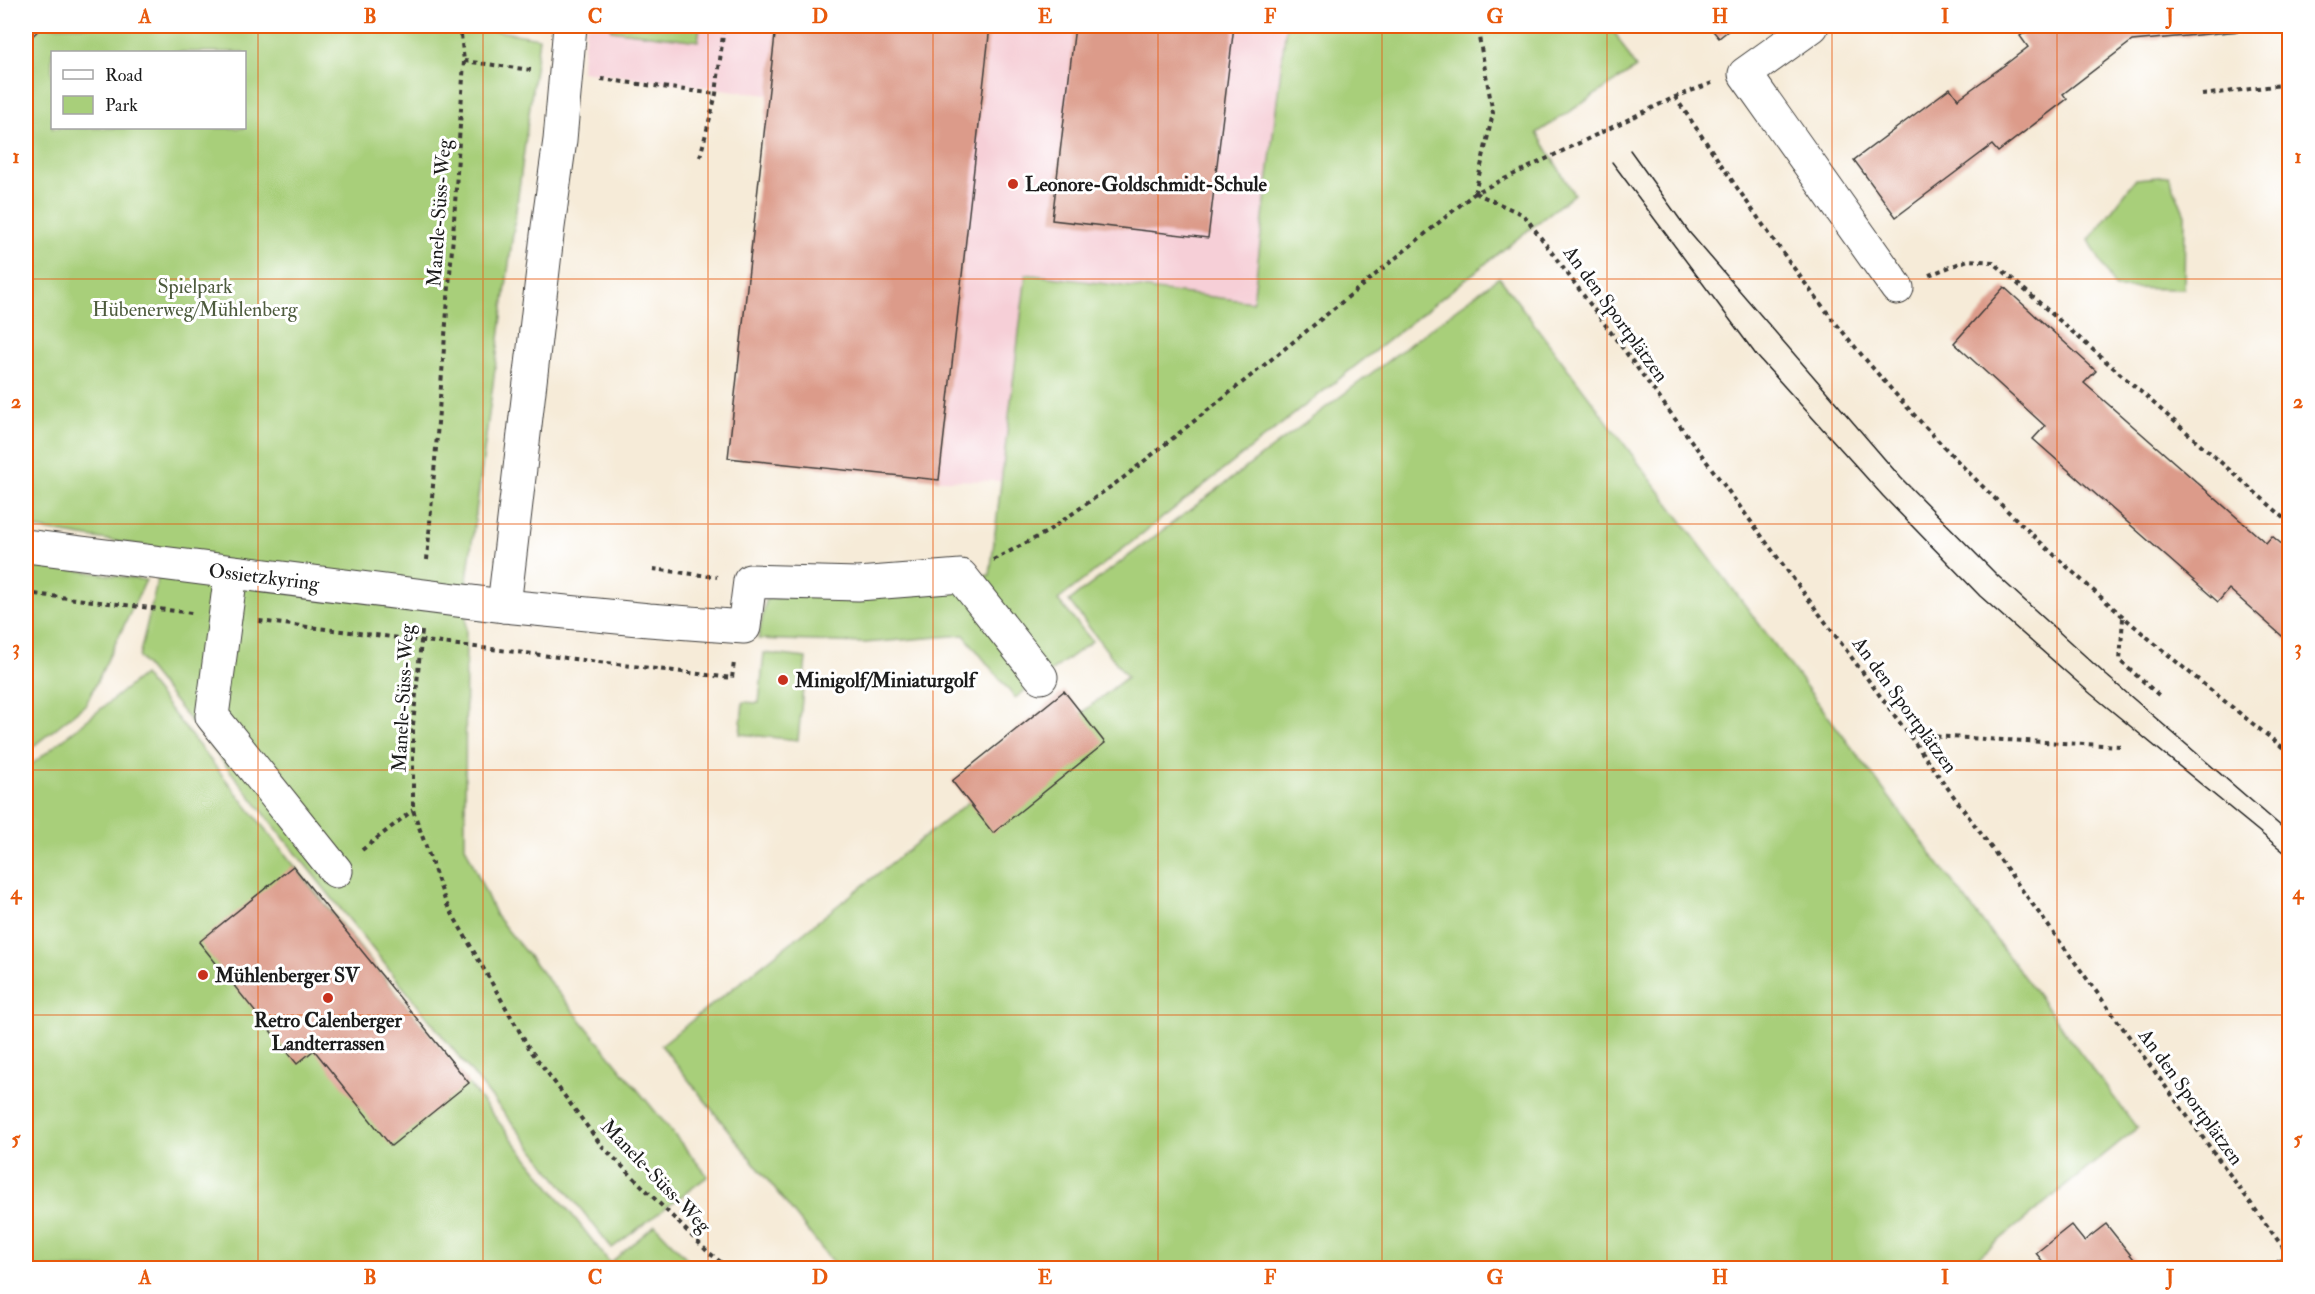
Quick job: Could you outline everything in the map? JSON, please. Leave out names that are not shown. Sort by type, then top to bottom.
[{"type":"street","points":[[504,606],[560,140],[570,26]]},
{"type":"street","points":[[1812,26],[1745,74],[1897,288]]},
{"type":"street","name":"Ossietzkyring","points":[[26,546],[504,606],[738,626]]},
{"type":"street","points":[[231,573],[212,716],[336,871]]},
{"type":"street","points":[[738,626],[744,627],[750,581],[858,584],[961,576],[1041,677]]},
{"type":"path","name":"Manele-Süss-Weg","points":[[460,26],[464,61],[463,84],[413,725],[413,810],[446,903],[530,1048],[601,1145],[728,1269]]},
{"type":"path","points":[[700,157],[716,94],[724,26]]},
{"type":"path","points":[[1475,194],[1493,114],[1477,26]]},
{"type":"path","points":[[2202,95],[2289,84]]},
{"type":"path","points":[[961,576],[1045,533],[1122,478],[1475,194],[1675,97],[1838,326],[1922,422],[1988,492],[2054,556],[2123,618],[2289,753]]},
{"type":"path","name":"An den Sportplätzen","points":[[1475,194],[1524,215],[1910,735],[2289,1255]]},
{"type":"path","points":[[1897,288],[1968,260],[1993,262],[2289,523]]},
{"type":"path","points":[[653,569],[750,581]]},
{"type":"path","points":[[2123,618],[2120,661],[2161,696]]},
{"type":"path","points":[[421,640],[732,678],[738,626]]},
{"type":"path","points":[[1910,735],[2121,746]]},
{"type":"path","points":[[336,871],[413,810]]},
{"type":"path","points":[[2270,1269],[2289,1255]]},
{"type":"shaded area","name":"Leonore-Goldschmidt-Schule","points":[[586,26],[1286,26],[1253,302],[1027,274],[1001,481],[939,480],[728,458],[768,95],[581,71]]},
{"type":"green space","name":"Spielpark Hübenerweg/Mühlenberg","points":[[26,26],[480,26],[480,28],[539,38],[466,587],[465,846],[496,916],[708,1176],[612,1248],[139,657],[165,549],[26,527]]},
{"type":"green space","points":[[611,26],[700,26],[698,41],[611,30]]},
{"type":"green space","points":[[1286,26],[1611,26],[1636,68],[1537,133],[1574,194],[1058,600],[1092,641],[1015,698],[964,635],[864,643],[758,639],[766,599],[990,575],[1026,274],[1253,302]]},
{"type":"green space","points":[[2169,176],[2185,215],[2184,289],[2115,288],[2089,240],[2136,179]]},
{"type":"green space","points":[[1499,277],[2137,1128],[1965,1268],[837,1268],[661,1045],[1127,677],[1069,601]]},
{"type":"green space","points":[[26,563],[146,580],[86,704],[26,752]]},
{"type":"green space","name":"Minigolf/Miniaturgolf","points":[[764,653],[806,658],[798,740],[740,734],[743,702],[759,703]]},
{"type":"green space","name":"Mühlenberger SV","points":[[143,675],[610,1263],[655,1225],[696,1268],[26,1268],[26,769]]},
{"type":"building","points":[[26,26],[43,26],[26,42]]},
{"type":"building","points":[[776,26],[990,26],[939,480],[728,458]]},
{"type":"building","points":[[1075,26],[1234,26],[1208,238],[1052,220]]},
{"type":"building","points":[[1709,26],[1734,26],[1719,38]]},
{"type":"building","points":[[2035,26],[2284,27],[2132,41],[2063,94],[2067,99],[1998,152],[1992,145],[1896,217],[1854,160],[1950,88],[1958,99],[2006,64],[2028,47],[2020,36]]},
{"type":"building","points":[[2004,287],[2096,371],[2084,383],[2266,543],[2272,536],[2290,551],[2290,643],[2229,589],[2218,602],[2033,439],[2045,426],[1954,343]]},
{"type":"building","points":[[1064,691],[1105,743],[993,833],[952,781]]},
{"type":"building","points":[[293,866],[469,1083],[391,1146],[314,1050],[297,1064],[199,942]]},
{"type":"building","points":[[2106,1224],[2141,1268],[2048,1268],[2036,1253],[2071,1225],[2084,1241]]},
{"type":"tram line","points":[[1630,150],[1689,232],[1901,478],[1998,576],[2106,675],[2290,834]]},
{"type":"tram line","points":[[1612,162],[1757,356],[1883,496],[1980,596],[2091,694],[2290,857]]},
{"type":"place","name":"Leonore-Goldschmidt-Schule","points":[[1013,184]]},
{"type":"place","name":"Minigolf/Miniaturgolf","points":[[783,680]]},
{"type":"place","name":"Mühlenberger SV","points":[[203,975]]},
{"type":"place","name":"Retro Calenberger Landterrassen","points":[[328,998]]}]
